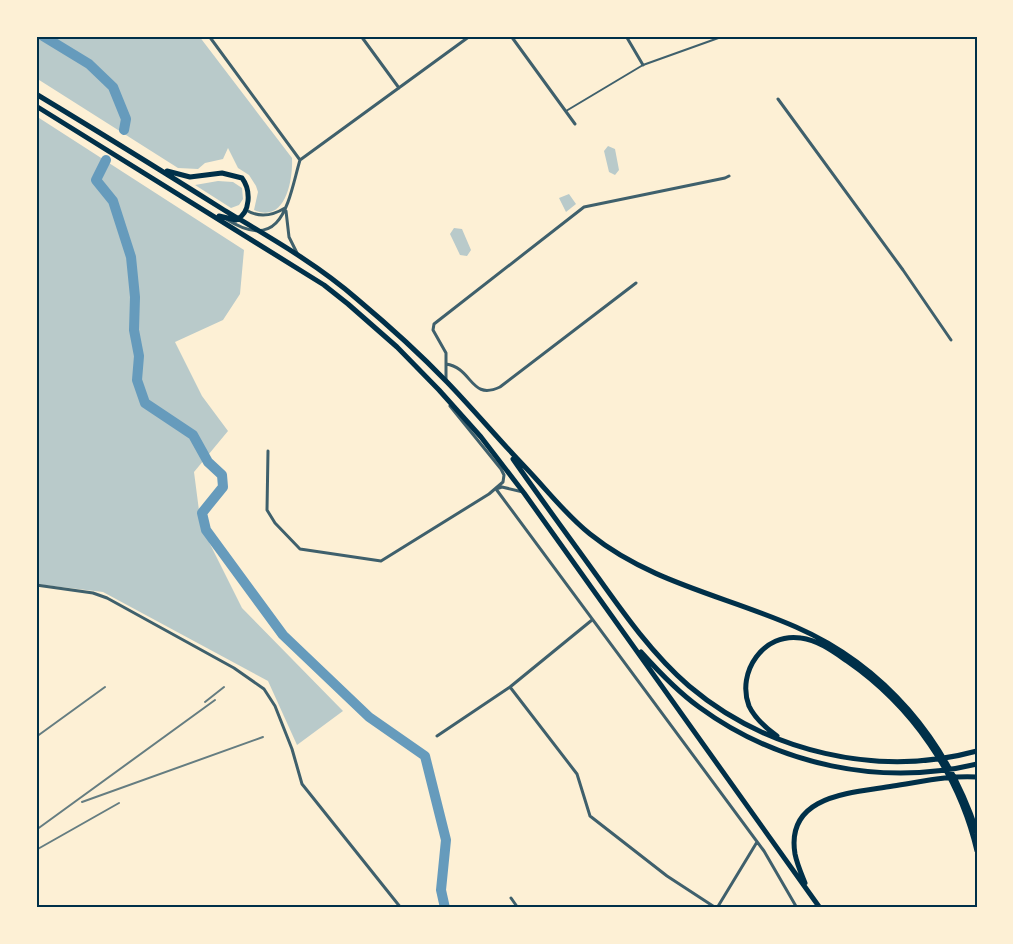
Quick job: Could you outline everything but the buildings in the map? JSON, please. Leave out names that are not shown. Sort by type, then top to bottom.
[{"type":"main road","points":[[36,94],[258,230],[322,271],[354,296],[446,381],[563,509],[589,533],[620,555],[660,577],[796,627],[854,660],[885,685],[928,736],[966,807],[977,832]]},
{"type":"main road","points":[[36,106],[324,285],[398,348],[481,437],[524,493],[820,908]]},
{"type":"main road","points":[[157,168],[190,177],[222,173],[237,175],[247,184],[246,210],[239,219],[233,221],[223,218],[185,198]]},
{"type":"main road","points":[[504,445],[615,601],[662,660],[689,686],[724,712],[750,727],[783,741],[823,754],[872,761],[935,759],[977,751]]},
{"type":"main road","points":[[783,741],[760,722],[753,712],[746,686],[751,665],[762,650],[773,642],[791,637],[814,641],[864,673],[898,704],[928,736]]},
{"type":"main road","points":[[632,643],[666,679],[699,707],[746,736],[796,757],[844,768],[897,773],[940,771],[977,764]]},
{"type":"main road","points":[[807,889],[797,860],[794,841],[800,822],[812,807],[839,795],[952,778],[977,777]]},
{"type":"main road","points":[[966,807],[977,851]]},
{"type":"street","points":[[209,36],[300,160]]},
{"type":"street","points":[[362,36],[399,88]]},
{"type":"street","points":[[223,218],[239,227],[258,230],[278,224],[286,208],[300,160],[470,36]]},
{"type":"street","points":[[511,36],[565,112],[576,124]]},
{"type":"street","points":[[626,36],[643,65]]},
{"type":"street","points":[[778,99],[904,270],[951,340]]},
{"type":"street","points":[[446,381],[446,353],[433,330],[434,324],[584,207],[729,176]]},
{"type":"street","points":[[246,210],[255,214],[270,215],[286,208]]},
{"type":"street","points":[[286,208],[285,221],[289,237],[301,259]]},
{"type":"street","points":[[446,364],[460,367],[477,388],[491,392],[636,283]]},
{"type":"street","points":[[268,451],[267,510],[275,523],[300,548],[381,561],[496,489],[504,475],[439,390]]},
{"type":"street","points":[[496,489],[509,488],[524,493]]},
{"type":"street","points":[[496,489],[757,842],[797,908]]},
{"type":"street","points":[[36,585],[93,593],[107,598],[234,668],[264,689],[276,706],[292,749],[296,771],[302,784],[401,908]]},
{"type":"street","points":[[437,736],[510,687],[592,620]]},
{"type":"street","points":[[510,687],[577,774],[590,816],[667,876],[716,908],[757,842]]},
{"type":"street","points":[[511,898],[518,908]]},
{"type":"lane","points":[[565,112],[643,65],[724,36]]},
{"type":"shaded area","points":[[41,36],[199,36],[292,158],[289,187],[280,205],[274,211],[265,213],[254,210],[258,192],[256,186],[249,175],[238,168],[228,148],[223,159],[205,163],[198,169],[178,168],[36,78],[36,41]]},
{"type":"shaded area","points":[[36,116],[244,250],[240,294],[223,320],[175,342],[202,396],[228,431],[194,472],[201,526],[242,608],[343,711],[297,745],[268,681],[103,592],[36,584]]},
{"type":"shaded area","points":[[608,146],[615,149],[619,170],[615,175],[609,172],[604,151]]},
{"type":"shaded area","points":[[218,181],[233,182],[242,188],[243,199],[239,205],[231,208],[195,185]]},
{"type":"shaded area","points":[[569,194],[576,204],[566,212],[559,198]]},
{"type":"shaded area","points":[[454,228],[462,229],[471,250],[467,256],[460,255],[450,234]]},
{"type":"waterway","points":[[43,36],[89,64],[113,87],[126,119],[124,130]]},
{"type":"waterway","points":[[106,160],[96,180],[113,201],[131,257],[135,297],[134,330],[139,356],[137,380],[145,403],[193,435],[208,462],[222,475],[223,487],[202,513],[206,530],[283,635],[369,717],[425,756],[446,840],[441,890],[445,908]]},
{"type":"railway","points":[[36,737],[105,687]]},
{"type":"railway","points":[[205,702],[224,687]]},
{"type":"railway","points":[[36,830],[215,700]]},
{"type":"railway","points":[[82,802],[263,737]]},
{"type":"railway","points":[[36,850],[119,803]]}]
